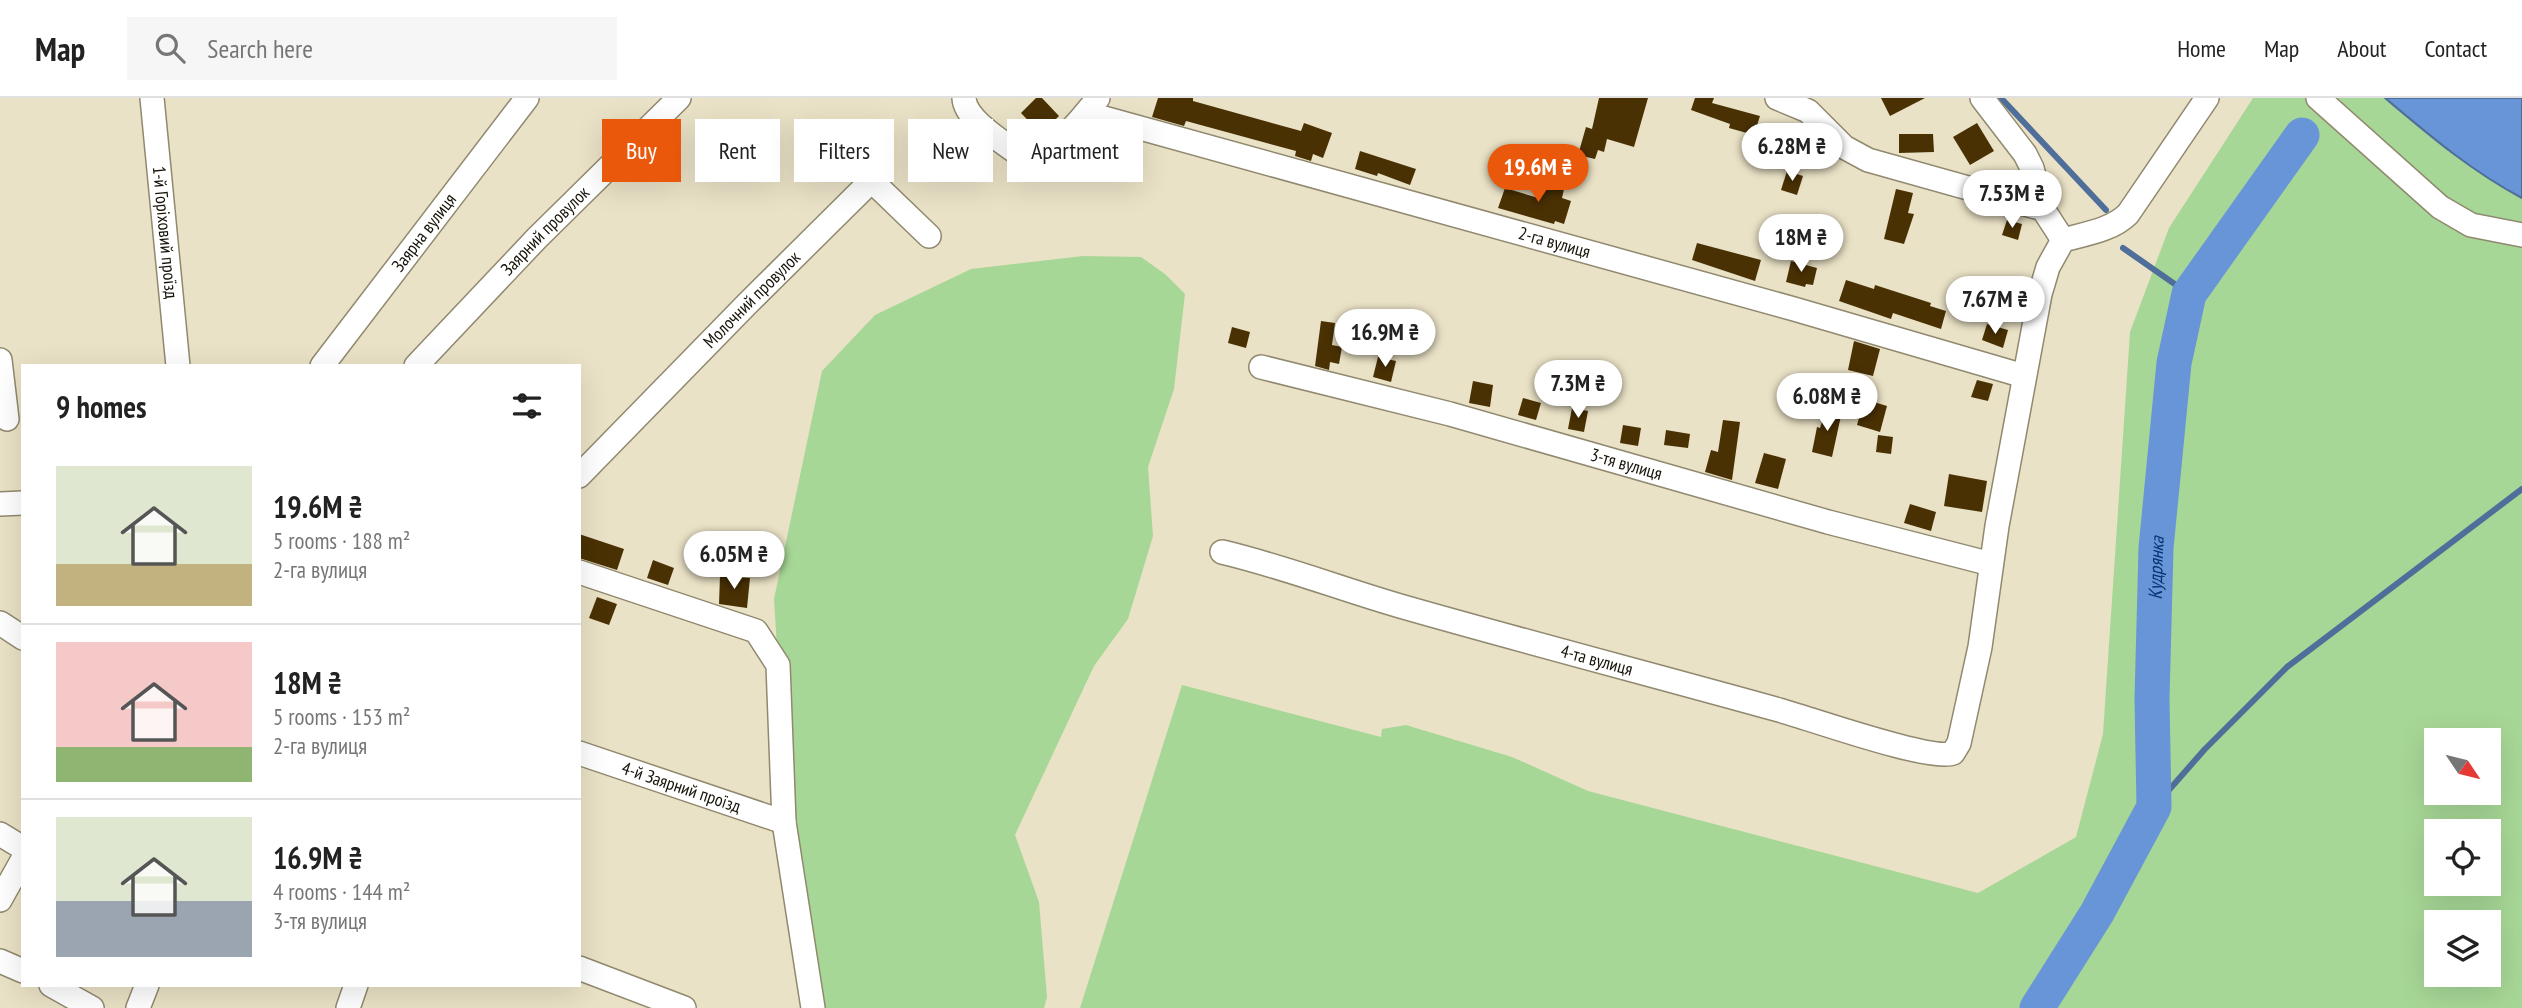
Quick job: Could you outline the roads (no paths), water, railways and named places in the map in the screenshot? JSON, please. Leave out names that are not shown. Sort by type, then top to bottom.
[{"type":"street","name":"1-й Горіховий проїзд","points":[[152,98],[178,364]]},
{"type":"street","name":"Заярна вулиця","points":[[324,364],[527,98]]},
{"type":"street","name":"Заярний провулок","points":[[418,364],[537,238],[679,98]]},
{"type":"street","points":[[964,98],[966,109],[974,119],[1024,158],[1051,147],[1092,106]]},
{"type":"street","points":[[1777,98],[1808,111],[1844,147],[1868,160],[2043,209]]},
{"type":"street","points":[[1982,98],[2025,154],[2032,168],[2043,209],[2063,240]]},
{"type":"street","points":[[1991,564],[2045,274],[2063,240],[2105,228],[2123,219],[2137,203],[2207,98]]},
{"type":"street","points":[[2318,98],[2440,207],[2471,225],[2522,235]]},
{"type":"street","name":"2-га вулиця","points":[[1092,106],[2024,376]]},
{"type":"street","name":"Молочний провулок","points":[[581,474],[867,186],[875,184],[929,236]]},
{"type":"street","points":[[0,360],[10,419]]},
{"type":"street","name":"3-тя вулиця","points":[[1261,367],[1450,414],[1828,522],[1991,564]]},
{"type":"street","points":[[0,504],[21,503]]},
{"type":"street","name":"4-та вулиця","points":[[1222,552],[1356,593],[1916,750],[1949,755],[1957,749],[1962,733],[1980,647],[1991,564]]},
{"type":"street","points":[[581,573],[756,631],[778,665],[784,822],[813,1008]]},
{"type":"street","points":[[0,623],[21,637]]},
{"type":"street","name":"4-й Заярний проїзд","points":[[581,753],[784,822]]},
{"type":"street","points":[[0,834],[21,847]]},
{"type":"street","points":[[0,900],[21,863]]},
{"type":"street","points":[[0,961],[21,970]]},
{"type":"street","points":[[581,969],[684,1008]]},
{"type":"street","points":[[55,987],[92,1008]]},
{"type":"street","points":[[138,1008],[146,987]]},
{"type":"street","points":[[348,1008],[355,987]]},
{"type":"water","points":[[2385,98],[2522,98],[2522,198],[2468,164]]},
{"type":"waterway","points":[[2001,98],[2106,210]]},
{"type":"waterway","name":"Кудрянка","points":[[2037,1008],[2097,913],[2154,807],[2152,699],[2156,548],[2174,363],[2189,294],[2302,135]]},
{"type":"waterway","points":[[2123,248],[2189,294]]},
{"type":"waterway","points":[[2154,807],[2205,749],[2287,667],[2522,489]]}]
